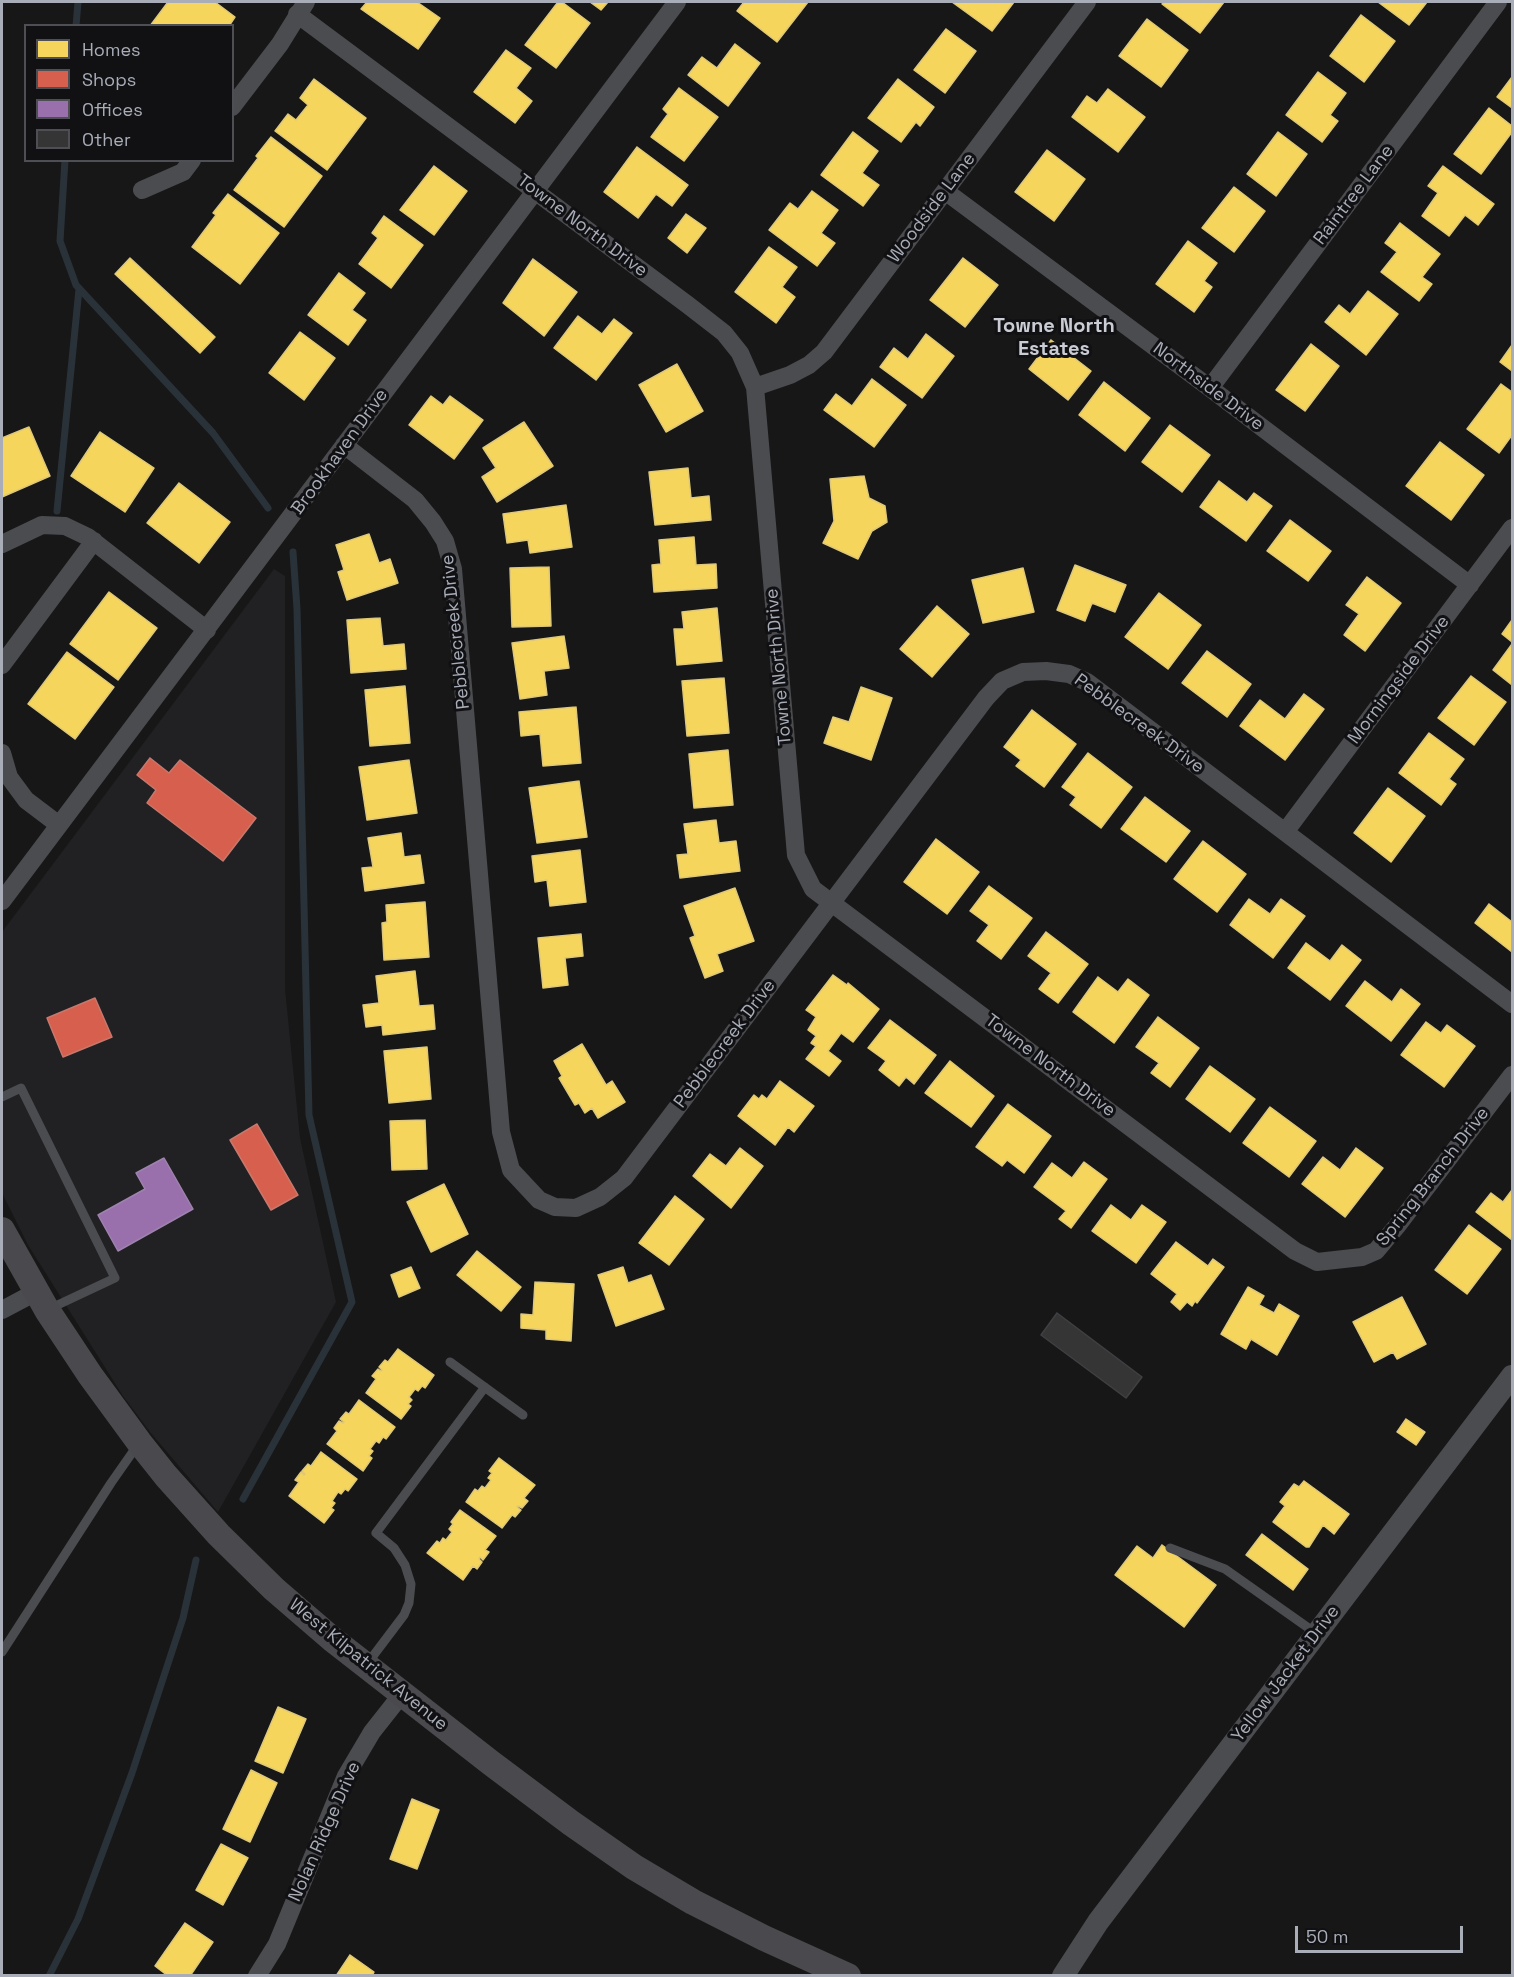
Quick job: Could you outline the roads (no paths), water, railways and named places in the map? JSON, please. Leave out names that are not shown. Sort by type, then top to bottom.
[{"type":"main road","name":"West Kilpatrick Avenue","points":[[2,1230],[41,1301],[90,1375],[139,1442],[193,1507],[247,1563],[289,1602],[365,1666],[570,1823],[634,1867],[693,1902],[764,1938],[848,1976]]},
{"type":"street","name":"Brookhaven Drive","points":[[2,901],[677,2]]},
{"type":"street","name":"Woodside Lane","points":[[755,387],[790,375],[809,365],[824,352],[1087,2]]},
{"type":"street","name":"Raintree Lane","points":[[1210,387],[1498,2]]},
{"type":"street","name":"Towne North Drive","points":[[302,8],[535,190],[724,333],[740,353],[755,387],[796,855],[813,889],[1295,1251],[1317,1262],[1340,1261]]},
{"type":"street","points":[[234,104],[280,44],[302,8]]},
{"type":"street","points":[[142,190],[183,172],[190,162]]},
{"type":"street","name":"Northside Drive","points":[[945,191],[1210,387],[1470,585]]},
{"type":"street","name":"Pebblecreek Drive","points":[[344,445],[415,500],[434,522],[446,541],[453,569],[501,1132],[511,1170],[527,1190],[539,1200],[555,1208],[576,1208],[600,1197],[624,1178],[986,698],[1002,681],[1023,672],[1046,671],[1069,674],[1087,682],[1512,1004]]},
{"type":"street","points":[[2,544],[42,525],[65,526],[94,541],[207,630]]},
{"type":"street","name":"Morningside Drive","points":[[1285,832],[1512,528]]},
{"type":"street","points":[[2,665],[94,541]]},
{"type":"street","points":[[2,753],[9,777],[26,800],[59,825]]},
{"type":"street","name":"Spring Branch Drive","points":[[1340,1261],[1362,1257],[1376,1251],[1512,1075]]},
{"type":"street","points":[[2,1310],[41,1301]]},
{"type":"street","name":"Yellow Jacket Drive","points":[[1064,1976],[1098,1922],[1512,1376]]},
{"type":"street","name":"Nolan Ridge Drive","points":[[257,1976],[277,1944],[346,1776],[372,1732],[402,1694]]},
{"type":"lane","points":[[2,1097],[21,1088],[115,1278],[41,1301]]},
{"type":"lane","points":[[450,1362],[523,1415]]},
{"type":"lane","points":[[365,1666],[404,1615],[410,1603],[411,1584],[405,1565],[394,1548],[376,1533],[485,1388]]},
{"type":"lane","points":[[2,1652],[139,1442]]},
{"type":"lane","points":[[1170,1548],[1225,1569],[1317,1634]]},
{"type":"waterway","points":[[76,24],[78,2]]},
{"type":"waterway","points":[[65,162],[60,241],[76,285],[213,433],[268,508]]},
{"type":"waterway","points":[[57,511],[79,289]]},
{"type":"waterway","points":[[243,1499],[352,1302],[309,1115],[297,609],[293,552]]},
{"type":"waterway","points":[[49,1976],[78,1919],[132,1773],[183,1618],[196,1560]]},
{"type":"district","name":"Towne North Estates","points":[[1054,338]]}]
